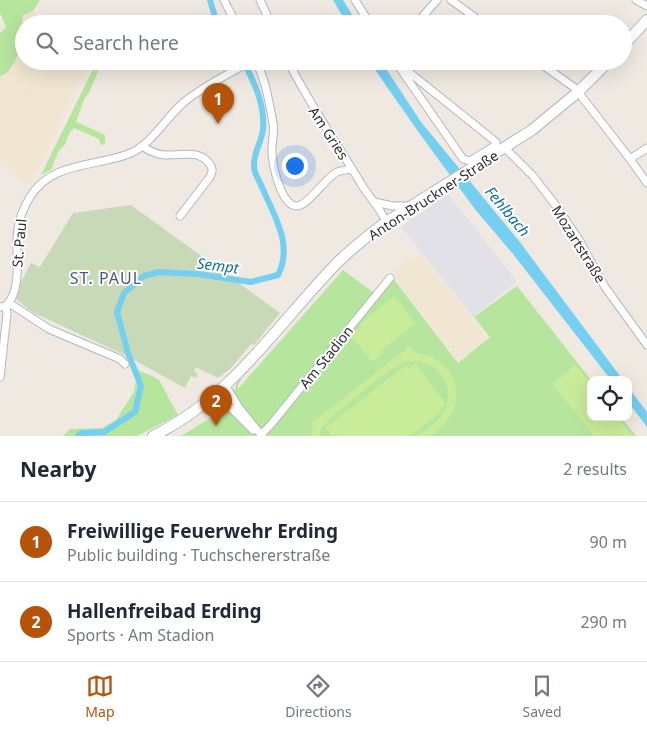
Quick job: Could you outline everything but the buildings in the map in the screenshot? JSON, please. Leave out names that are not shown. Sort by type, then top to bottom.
[{"type":"main road","points":[[632,36],[647,20]]},
{"type":"main road","name":"Anton-Bruckner-Straße","points":[[153,436],[187,416],[225,385],[262,350],[339,262],[386,222],[446,184],[471,165],[506,148],[532,130],[578,92],[600,70]]},
{"type":"street","points":[[224,0],[232,15]]},
{"type":"street","points":[[260,0],[267,15]]},
{"type":"street","points":[[355,0],[364,15]]},
{"type":"street","points":[[424,15],[437,0]]},
{"type":"street","points":[[451,0],[472,15]]},
{"type":"street","points":[[636,0],[647,6]]},
{"type":"street","points":[[180,216],[213,172],[212,168],[202,156],[194,154],[154,154],[142,146],[185,101],[237,70]]},
{"type":"street","points":[[260,70],[264,79],[274,126],[272,155],[277,179],[283,196],[288,202],[297,206],[302,205],[337,172],[352,169]]},
{"type":"street","name":"Am Gries","points":[[293,70],[304,92],[352,169],[382,212],[386,222]]},
{"type":"street","points":[[401,70],[460,156],[471,165],[493,148],[496,142],[406,70]]},
{"type":"street","points":[[549,70],[578,92],[630,159],[644,173],[647,183]]},
{"type":"street","name":"St. Paul","points":[[0,377],[7,314],[5,305],[14,286],[18,270],[17,230],[30,195],[47,178],[60,171],[121,156],[142,146]]},
{"type":"street","name":"Mozartstraße","points":[[506,148],[557,207],[579,240],[605,286],[647,345]]},
{"type":"street","points":[[630,159],[647,148]]},
{"type":"street","points":[[374,202],[393,206],[413,206]]},
{"type":"street","name":"Am Stadion","points":[[262,435],[390,278]]},
{"type":"street","points":[[5,305],[49,329],[120,359],[125,364]]},
{"type":"street","points":[[640,336],[647,331]]},
{"type":"street","points":[[225,385],[240,409],[262,435]]},
{"type":"street","points":[[216,393],[245,423],[262,435]]},
{"type":"street","points":[[203,404],[212,401],[226,403]]},
{"type":"shaded area","points":[[33,12],[39,15],[22,15]]},
{"type":"shaded area","points":[[15,26],[15,70],[86,70],[30,185],[0,160],[0,48]]},
{"type":"shaded area","points":[[448,194],[517,281],[473,317],[401,227]]},
{"type":"shaded area","points":[[419,257],[425,261],[487,337],[458,361],[394,277],[400,266],[411,258]]},
{"type":"green space","points":[[0,0],[40,0],[33,11],[23,15],[15,15],[15,59],[9,70],[0,76],[0,33],[6,27],[0,13]]},
{"type":"green space","points":[[93,70],[98,70],[89,93],[84,99],[76,122],[105,135],[105,144],[101,145],[99,139],[74,128],[58,152],[51,170],[41,175]]},
{"type":"green space","points":[[131,205],[280,313],[254,345],[251,344],[231,368],[218,378],[196,367],[194,371],[198,374],[196,378],[191,376],[185,388],[127,356],[32,312],[16,299],[17,290],[31,263],[40,267],[73,213]]},
{"type":"green space","points":[[343,270],[377,295],[392,277],[458,363],[490,337],[474,317],[517,286],[588,376],[587,421],[624,421],[636,436],[181,436],[220,412],[235,393],[238,381],[242,378],[238,389]]},
{"type":"green space","points":[[394,296],[416,323],[381,351],[383,353],[372,362],[350,335],[361,326],[360,324]]},
{"type":"green space","points":[[410,346],[416,353],[430,356],[441,363],[449,372],[454,383],[455,407],[449,419],[439,429],[430,436],[418,436],[443,414],[448,400],[448,391],[441,374],[426,363],[416,361],[406,362],[390,371],[330,418],[322,428],[319,436],[311,436],[313,428],[310,424]]},
{"type":"green space","points":[[415,363],[446,404],[440,409],[442,411],[410,436],[331,436],[325,428],[406,365],[409,368]]},
{"type":"green space","points":[[575,365],[587,379],[587,421],[620,421],[633,436],[594,436],[552,384]]},
{"type":"green space","points":[[133,368],[159,380],[178,415],[137,436],[63,436],[70,429],[102,428],[116,420],[134,392],[136,379]]},
{"type":"water","points":[[333,0],[343,0],[352,15],[342,15]]},
{"type":"water","points":[[375,70],[387,70],[421,122],[519,241],[620,376],[608,376],[513,254],[474,208]]},
{"type":"water","points":[[632,392],[647,412],[647,427],[632,407]]},
{"type":"waterway","name":"Sempt","points":[[210,0],[214,15]]},
{"type":"waterway","name":"Sempt","points":[[78,436],[81,433],[104,432],[135,412],[141,386],[128,353],[117,312],[124,293],[144,276],[158,272],[197,274],[251,282],[278,275],[284,252],[283,241],[276,218],[254,169],[254,162],[263,130],[263,121],[261,103],[247,70]]},
{"type":"place","name":"Freiwillige Feuerwehr Erding","points":[[218,124]]},
{"type":"place","name":"Hallenfreibad Erding","points":[[216,426]]},
{"type":"district","name":"ST. PAUL","points":[[106,278]]},
{"type":"water label","name":"Fehlbach","points":[[508,211]]}]
